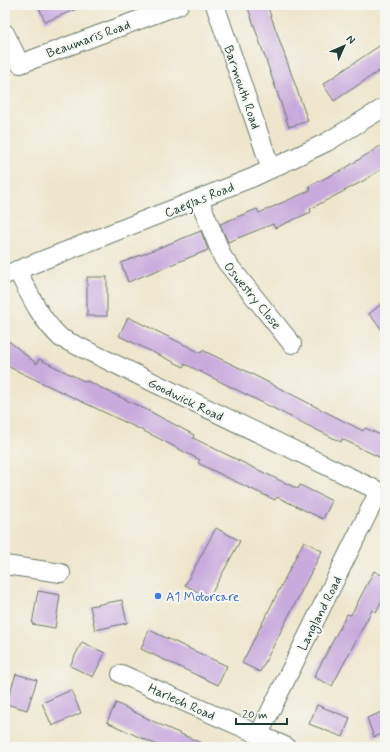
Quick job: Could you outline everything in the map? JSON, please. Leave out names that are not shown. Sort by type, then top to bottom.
[{"type":"street","name":"Beaumaris Road","points":[[5,33],[12,66],[179,5]]},
{"type":"street","name":"Barmouth Road","points":[[216,5],[271,169]]},
{"type":"street","name":"Caeglas Road","points":[[11,273],[271,169],[341,135],[385,107]]},
{"type":"street","name":"Oswestry Close","points":[[199,199],[223,258],[292,344]]},
{"type":"street","name":"Goodwick Road","points":[[11,273],[48,326],[61,338],[382,493]]},
{"type":"street","name":"Langland Road","points":[[259,734],[382,493]]},
{"type":"street","points":[[5,565],[61,573]]},
{"type":"street","name":"Harlech Road","points":[[121,674],[287,747]]},
{"type":"building","points":[[38,5],[86,5],[45,22]]},
{"type":"building","points":[[247,5],[267,5],[308,121],[289,127]]},
{"type":"building","points":[[385,42],[385,67],[334,101],[323,84]]},
{"type":"building","points":[[385,143],[385,167],[363,181],[310,209],[311,212],[275,228],[273,224],[228,242],[220,224],[257,209],[259,213],[311,190],[309,186],[344,169]]},
{"type":"building","points":[[201,231],[208,250],[128,282],[121,263]]},
{"type":"building","points":[[87,277],[107,277],[107,316],[87,316]]},
{"type":"building","points":[[385,301],[385,333],[369,314]]},
{"type":"building","points":[[128,317],[201,353],[202,350],[244,370],[363,431],[365,428],[385,437],[385,460],[342,439],[341,442],[185,364],[184,367],[119,336]]},
{"type":"building","points":[[5,338],[37,364],[39,359],[86,382],[87,381],[151,412],[194,435],[193,438],[252,467],[298,489],[300,485],[332,501],[323,519],[277,497],[275,500],[230,479],[198,463],[200,460],[154,436],[9,367],[5,364]]},
{"type":"building","points":[[216,528],[240,541],[209,598],[185,585]]},
{"type":"building","points":[[304,541],[322,551],[260,672],[242,663]]},
{"type":"building","points":[[374,571],[385,577],[385,594],[376,612],[372,610],[332,686],[314,677],[347,614],[351,615]]},
{"type":"building","points":[[38,591],[60,595],[55,628],[32,624]]},
{"type":"building","points":[[122,600],[127,623],[95,630],[90,606]]},
{"type":"building","points":[[149,630],[227,666],[218,685],[141,649]]},
{"type":"building","points":[[82,642],[105,653],[93,677],[70,666]]},
{"type":"building","points":[[16,674],[37,680],[27,710],[6,704]]},
{"type":"building","points":[[71,690],[81,713],[52,726],[42,703]]},
{"type":"building","points":[[116,703],[210,747],[162,747],[139,737],[107,722]]},
{"type":"building","points":[[317,705],[350,718],[343,737],[309,724]]},
{"type":"building","points":[[385,711],[385,733],[374,737],[367,718]]},
{"type":"place","name":"A1 Motorcare","points":[[158,596]]}]
